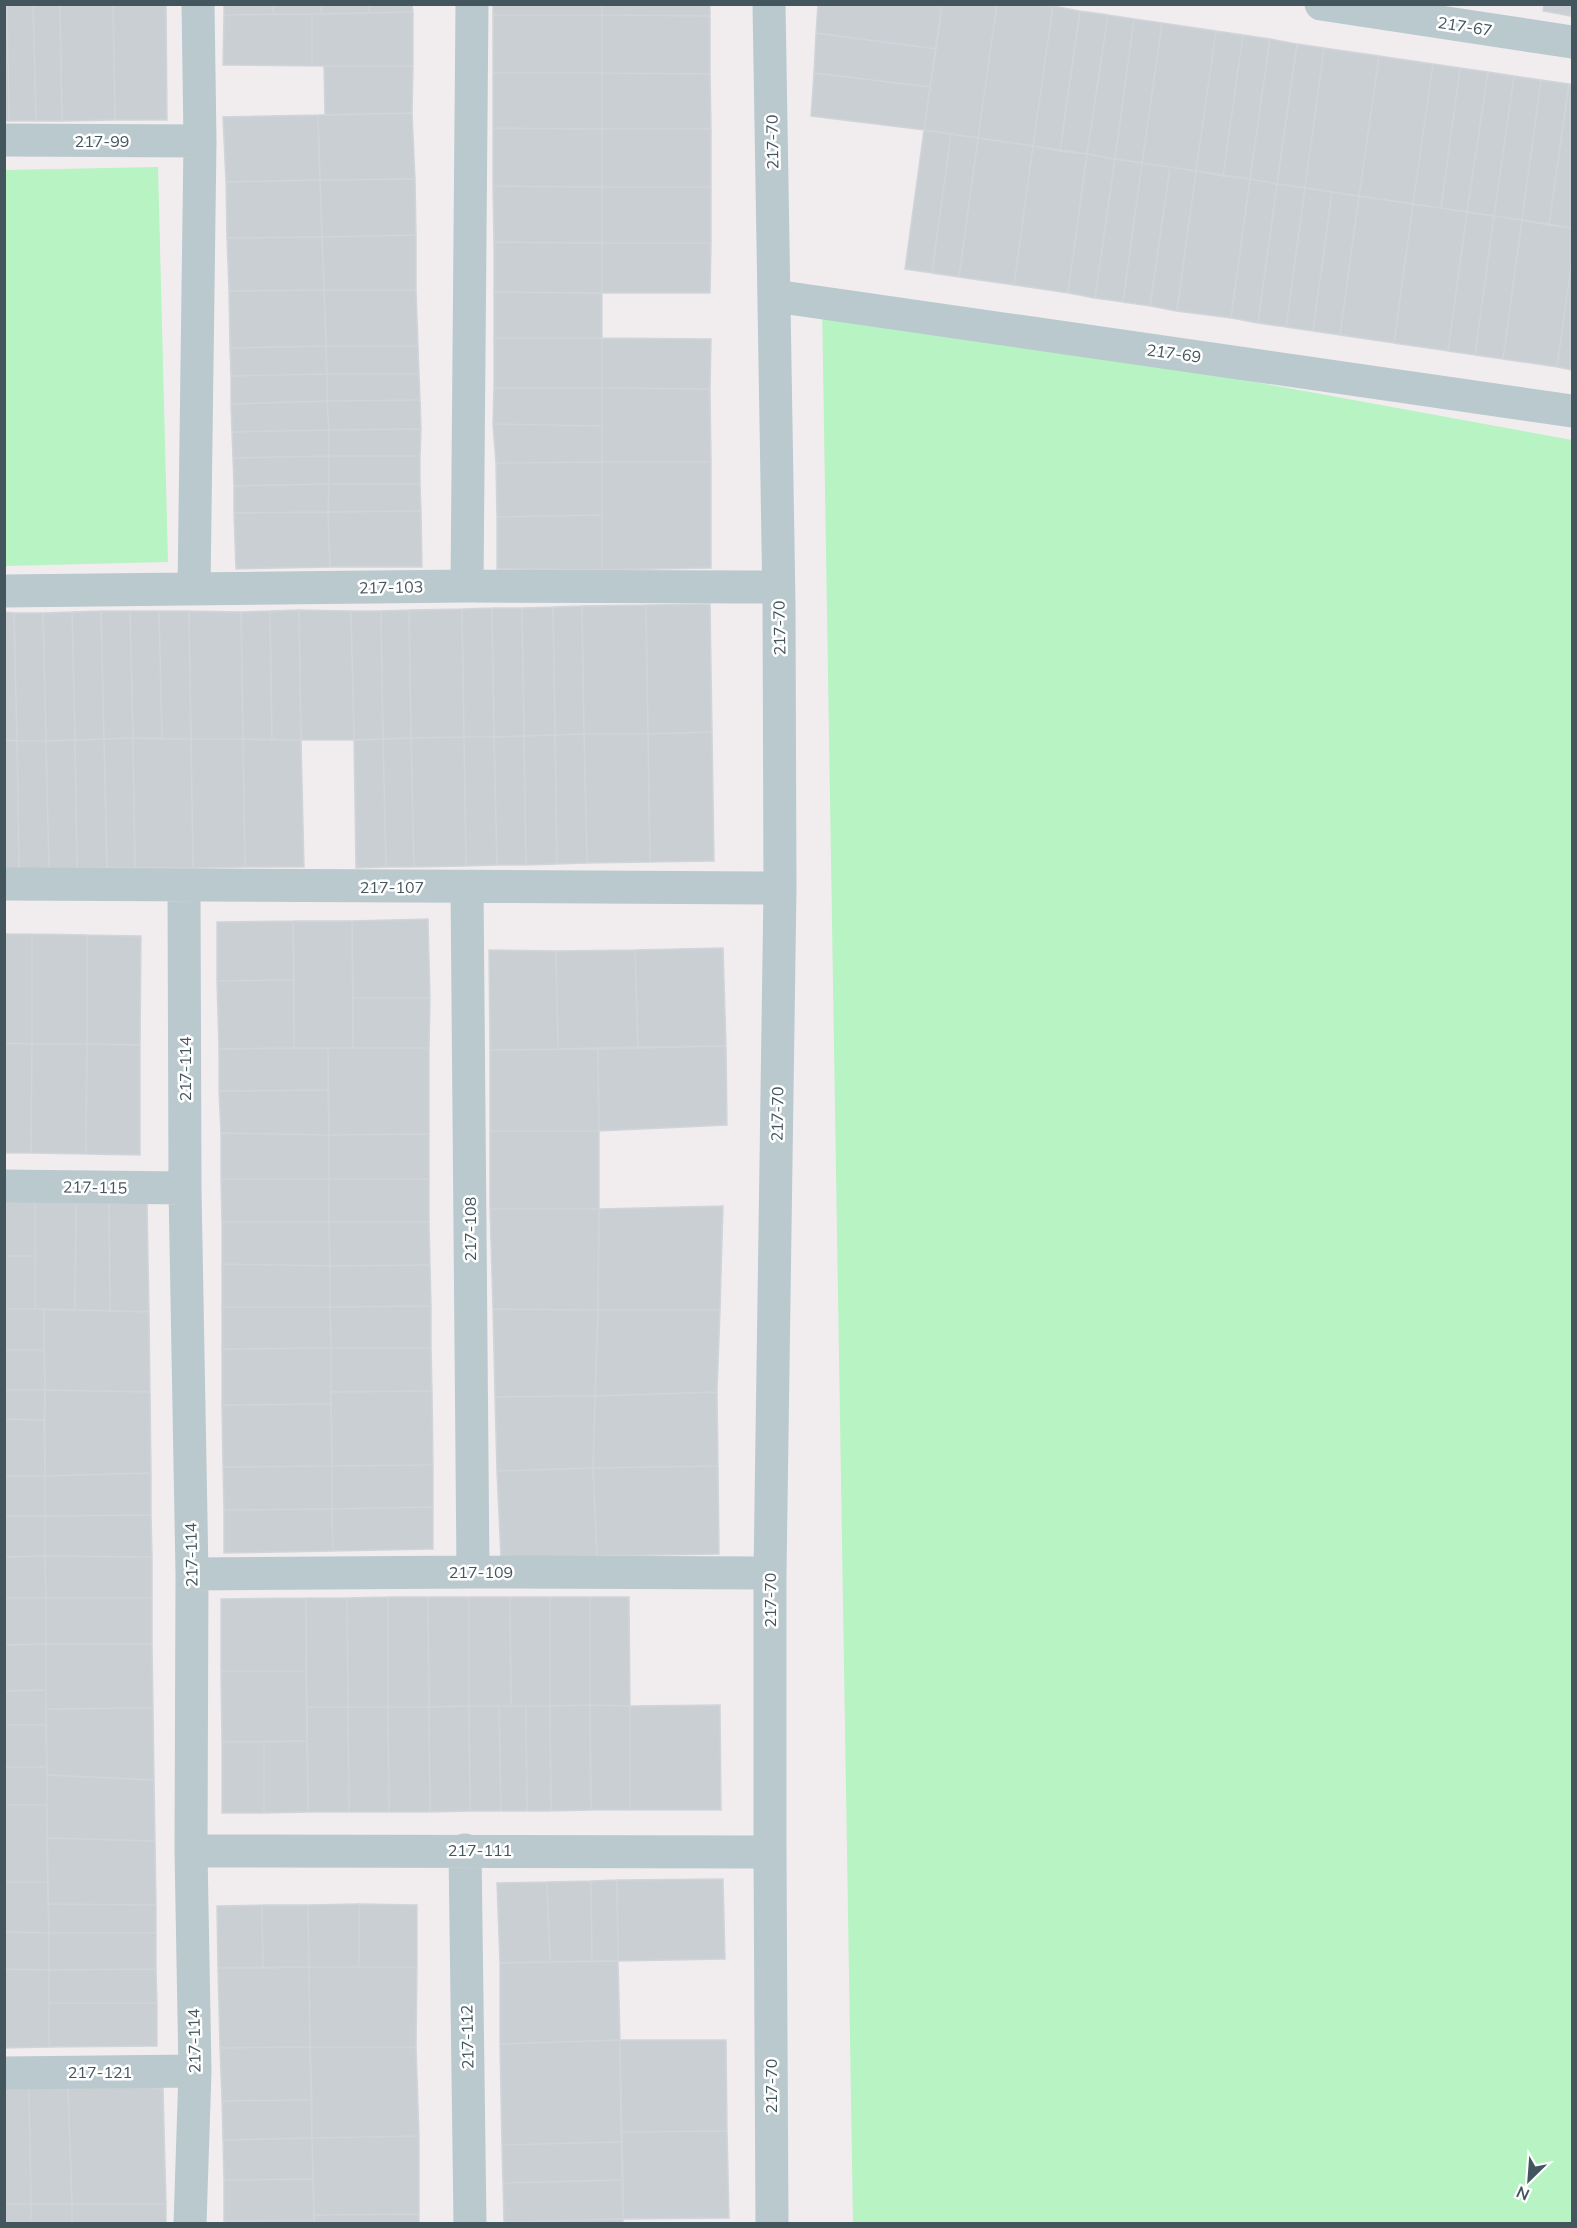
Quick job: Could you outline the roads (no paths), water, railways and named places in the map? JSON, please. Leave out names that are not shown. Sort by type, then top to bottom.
[{"type":"street","points":[[194,589],[200,141],[198,4]]},
{"type":"street","points":[[467,586],[472,4]]},
{"type":"street","name":"217-70","points":[[770,4],[780,888],[770,1573],[772,2223]]},
{"type":"street","name":"217-67","points":[[1321,4],[1572,42]]},
{"type":"street","name":"217-99","points":[[4,140],[200,141]]},
{"type":"street","name":"217-69","points":[[775,296],[1572,411]]},
{"type":"street","name":"217-103","points":[[4,591],[467,586],[778,587]]},
{"type":"street","name":"217-107","points":[[4,884],[780,888]]},
{"type":"street","name":"217-114","points":[[184,886],[185,1188],[192,1574],[191,1851],[195,2071],[190,2223]]},
{"type":"street","name":"217-108","points":[[467,887],[473,1572]]},
{"type":"street","name":"217-115","points":[[4,1186],[185,1188]]},
{"type":"street","name":"217-109","points":[[192,1574],[770,1573]]},
{"type":"street","name":"217-112","points":[[465,1850],[470,2223]]},
{"type":"street","name":"217-111","points":[[191,1851],[770,1852]]},
{"type":"street","name":"217-121","points":[[4,2073],[195,2071]]}]
